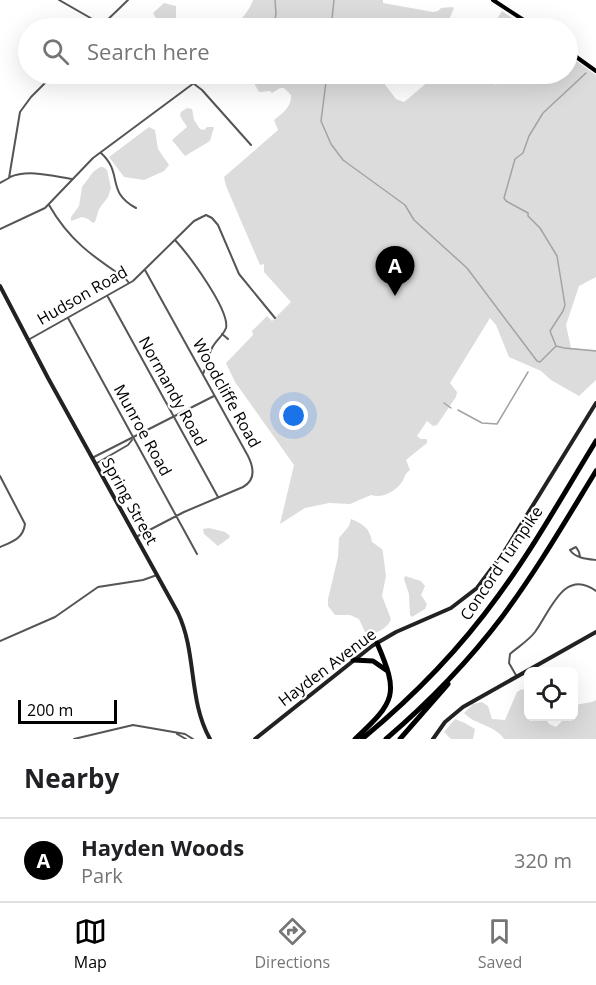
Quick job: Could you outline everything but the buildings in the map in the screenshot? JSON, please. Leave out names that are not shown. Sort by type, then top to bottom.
[{"type":"highway","name":"Concord Turnpike","points":[[362,739],[426,681],[482,617],[524,558],[596,441]]},
{"type":"highway","name":"Concord Turnpike","points":[[386,739],[454,674],[488,635],[517,596],[596,471]]},
{"type":"highway","points":[[355,739],[387,705],[391,690],[389,674],[377,643]]},
{"type":"highway","points":[[353,660],[375,662],[389,674]]},
{"type":"highway","points":[[400,739],[445,689],[454,674]]},
{"type":"main road","points":[[493,0],[521,18]]},
{"type":"main road","points":[[578,59],[596,71]]},
{"type":"main road","name":"Spring Street","points":[[0,286],[95,464],[172,599],[184,627],[198,711],[210,738]]},
{"type":"main road","name":"Hayden Avenue","points":[[255,739],[377,643],[451,608],[483,582],[508,546],[596,403]]},
{"type":"main road","points":[[434,739],[444,724],[458,710],[596,632]]},
{"type":"street","points":[[59,0],[90,18]]},
{"type":"street","points":[[109,18],[128,0]]},
{"type":"street","points":[[9,178],[20,112],[44,84]]},
{"type":"street","points":[[0,229],[37,213],[49,205],[100,153],[193,84]]},
{"type":"street","points":[[195,84],[251,145]]},
{"type":"street","points":[[100,153],[106,158],[115,176],[118,194],[127,204],[135,208]]},
{"type":"street","points":[[0,183],[18,174],[72,179]]},
{"type":"street","points":[[49,205],[66,233],[84,250],[129,283]]},
{"type":"street","name":"Hudson Road","points":[[28,340],[129,283],[146,270],[198,218],[206,215],[218,225],[239,274],[275,318]]},
{"type":"street","points":[[175,240],[186,252],[222,309],[226,322],[202,374]]},
{"type":"street","name":"Woodcliffe Road","points":[[136,537],[176,515],[248,484],[253,474],[248,456],[146,270]]},
{"type":"street","name":"Normandy Road","points":[[108,296],[218,497]]},
{"type":"street","name":"Munroe Road","points":[[68,318],[197,554]]},
{"type":"street","points":[[222,334],[228,339]]},
{"type":"street","points":[[92,458],[214,396]]},
{"type":"street","points":[[95,464],[128,445],[134,438]]},
{"type":"street","points":[[0,476],[25,524],[24,532],[20,537],[0,547]]},
{"type":"street","points":[[579,557],[596,560]]},
{"type":"street","points":[[0,641],[55,617],[96,588],[143,580],[158,575]]},
{"type":"street","points":[[517,677],[509,663],[510,654],[535,633],[560,593],[568,587],[581,584],[596,591]]},
{"type":"street","points":[[74,739],[133,725],[188,735],[193,739]]},
{"type":"street","points":[[174,733],[186,739]]},
{"type":"shaded area","points":[[253,0],[383,0],[383,3],[433,12],[441,8],[454,8],[450,18],[242,18]]},
{"type":"shaded area","points":[[164,3],[176,6],[176,18],[156,18],[153,13]]},
{"type":"shaded area","points":[[502,11],[512,18],[498,18]]},
{"type":"shaded area","points":[[578,62],[596,75],[596,277],[579,286],[566,325],[571,348],[596,350],[596,380],[579,396],[551,380],[541,371],[509,357],[496,325],[490,318],[450,383],[457,392],[456,397],[437,425],[433,426],[427,421],[417,436],[427,439],[427,443],[406,460],[410,470],[399,485],[384,495],[371,495],[350,504],[329,503],[305,508],[280,524],[294,465],[235,382],[226,363],[253,335],[252,331],[267,316],[272,321],[291,302],[264,272],[264,264],[260,265],[224,177],[278,130],[274,120],[284,112],[291,99],[291,95],[284,88],[272,93],[270,91],[259,92],[255,84],[385,84],[396,99],[404,102],[426,84],[578,84]]},
{"type":"shaded area","points":[[187,108],[192,109],[194,120],[200,129],[214,127],[210,141],[185,156],[172,140],[187,127],[180,116],[181,112]]},
{"type":"shaded area","points":[[149,127],[155,130],[158,149],[169,165],[164,171],[144,180],[124,177],[109,157]]},
{"type":"shaded area","points":[[100,167],[107,170],[111,188],[108,197],[99,209],[95,222],[82,217],[71,221],[71,217],[79,206],[82,187],[93,172]]},
{"type":"shaded area","points":[[351,519],[365,527],[370,533],[372,542],[382,549],[383,553],[386,576],[382,596],[391,619],[386,627],[371,635],[365,632],[359,619],[350,615],[335,615],[328,606],[338,557],[339,538],[349,526]]},
{"type":"shaded area","points":[[209,528],[225,532],[230,536],[218,546],[204,534],[203,529]]},
{"type":"shaded area","points":[[405,576],[421,581],[425,586],[421,595],[427,604],[425,609],[412,617],[410,615]]},
{"type":"shaded area","points":[[524,690],[524,721],[547,721],[556,727],[562,721],[578,721],[578,705],[596,700],[596,739],[504,739],[496,731],[464,713],[473,704],[482,702],[488,706],[492,719],[505,720],[517,692]]},
{"type":"shaded area","points":[[455,719],[475,729],[473,739],[451,739],[444,732]]},
{"type":"waterway","points":[[275,0],[275,18]]},
{"type":"waterway","points":[[332,18],[334,0]]},
{"type":"waterway","points":[[578,80],[586,73]]},
{"type":"waterway","points":[[326,84],[321,121],[331,144],[343,160],[405,205],[414,220],[467,268],[537,361],[540,362],[556,346],[596,351]]},
{"type":"waterway","points":[[556,346],[550,331],[565,305],[557,256],[528,213],[504,198],[515,159],[523,153],[529,136],[543,113],[574,84]]},
{"type":"waterway","points":[[458,410],[482,423],[497,424],[528,372]]},
{"type":"waterway","points":[[444,403],[451,408]]},
{"type":"place","name":"Hayden Woods","points":[[395,296]]}]
